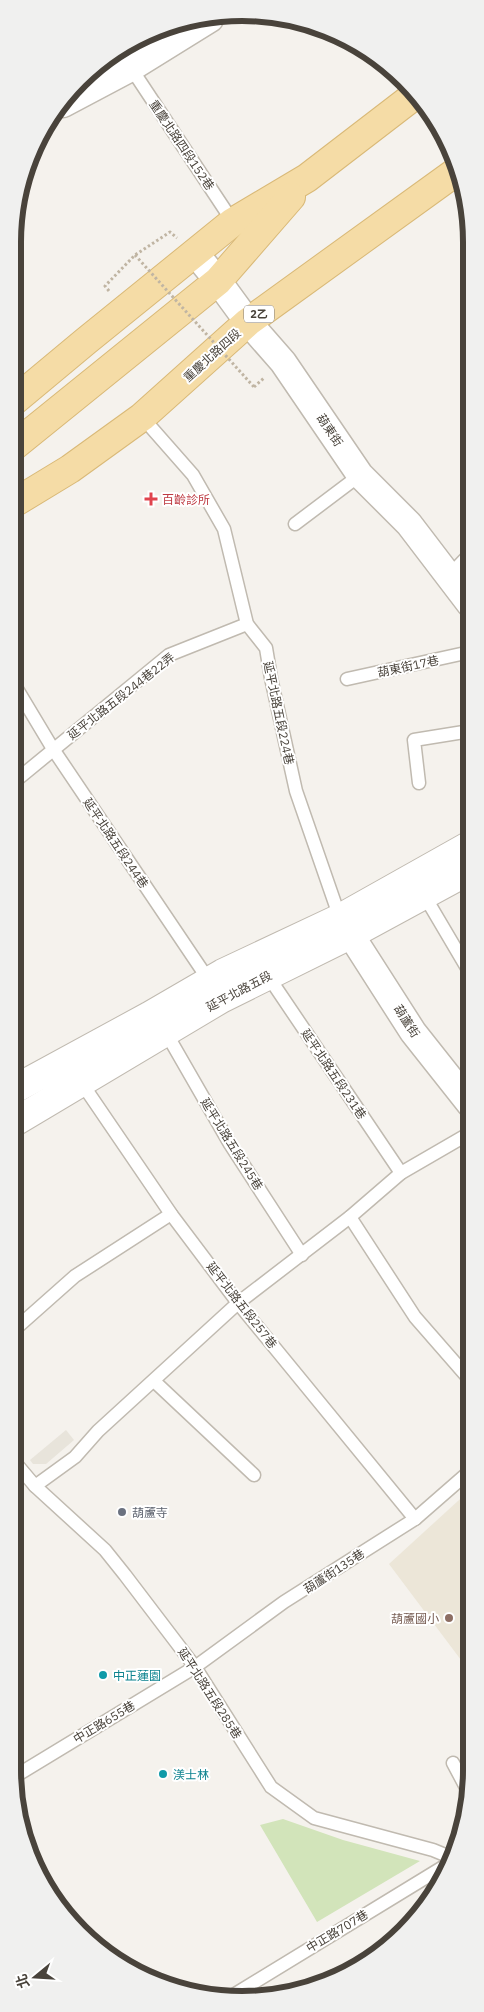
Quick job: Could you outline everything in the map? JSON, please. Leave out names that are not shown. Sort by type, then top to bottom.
[{"type":"main road","points":[[21,396],[233,222],[307,178],[410,99]]},
{"type":"main road","name":"重慶北路四段","points":[[21,498],[70,469],[142,417],[248,322],[452,174]]},
{"type":"main road","points":[[21,440],[218,281],[307,178]]},
{"type":"main road","points":[[21,511],[70,469]]},
{"type":"street","points":[[75,98],[131,68],[199,25]]},
{"type":"street","name":"葫東街","points":[[194,253],[218,281],[248,322],[283,362],[360,475],[409,524],[463,595]]},
{"type":"street","points":[[346,926],[463,850]]},
{"type":"street","name":"延平北路五段","points":[[21,1086],[150,1016],[215,990],[346,926],[424,895],[463,874]]},
{"type":"street","name":"延平北路五段","points":[[21,1118],[165,1031],[215,990],[268,976],[346,926]]},
{"type":"street","name":"葫蘆街","points":[[346,926],[413,1032],[463,1095]]},
{"type":"lane","name":"重慶北路四段152巷","points":[[131,68],[233,222]]},
{"type":"lane","name":"延平北路五段224巷","points":[[142,417],[194,475],[224,529],[248,624],[266,648],[270,678],[296,791],[346,926]]},
{"type":"lane","points":[[295,524],[360,475]]},
{"type":"lane","points":[[448,577],[463,561]]},
{"type":"lane","name":"延平北路五段244巷22弄","points":[[21,776],[169,655],[248,624]]},
{"type":"lane","name":"葫東街17巷","points":[[347,679],[463,654]]},
{"type":"lane","name":"延平北路五段244巷","points":[[21,696],[53,750],[215,990]]},
{"type":"lane","points":[[419,783],[414,740],[463,732]]},
{"type":"lane","points":[[424,895],[463,961]]},
{"type":"lane","name":"延平北路五段231巷","points":[[268,976],[401,1173]]},
{"type":"lane","name":"延平北路五段245巷","points":[[165,1031],[230,1144],[302,1254]]},
{"type":"lane","name":"延平北路五段257巷","points":[[81,1082],[170,1214],[238,1303],[415,1519]]},
{"type":"lane","points":[[35,1486],[75,1457],[98,1431],[238,1303],[350,1217],[401,1173],[463,1137]]},
{"type":"lane","points":[[21,1324],[75,1276],[170,1214]]},
{"type":"lane","points":[[350,1217],[415,1317],[463,1372]]},
{"type":"lane","points":[[154,1381],[254,1476]]},
{"type":"lane","name":"延平北路五段285巷","points":[[21,1469],[35,1486],[105,1550],[195,1667],[271,1788],[314,1818],[433,1850],[446,1855]]},
{"type":"lane","name":"葫蘆街135巷","points":[[195,1667],[284,1602],[415,1519],[463,1477]]},
{"type":"lane","name":"中正路655巷","points":[[21,1773],[195,1667]]},
{"type":"lane","points":[[453,1763],[462,1779]]},
{"type":"lane","name":"中正路707巷","points":[[240,1991],[439,1869]]},
{"type":"path","points":[[105,286],[135,256],[170,232]]},
{"type":"path","points":[[135,256],[254,387]]},
{"type":"shaded area","points":[[66,1430],[74,1440],[46,1464],[33,1464],[30,1460]]},
{"type":"shaded area","name":"葫蘆國小","points":[[463,1496],[463,1663],[389,1564]]},
{"type":"green space","points":[[283,1819],[343,1840],[420,1861],[317,1922],[260,1825]]},
{"type":"place","name":"百齡診所","points":[[151,499]]},
{"type":"place","name":"葫蘆寺","points":[[122,1512]]},
{"type":"place","name":"葫蘆國小","points":[[449,1618]]},
{"type":"place","name":"中正蓮園","points":[[103,1675]]},
{"type":"place","name":"渼士林","points":[[163,1774]]}]
